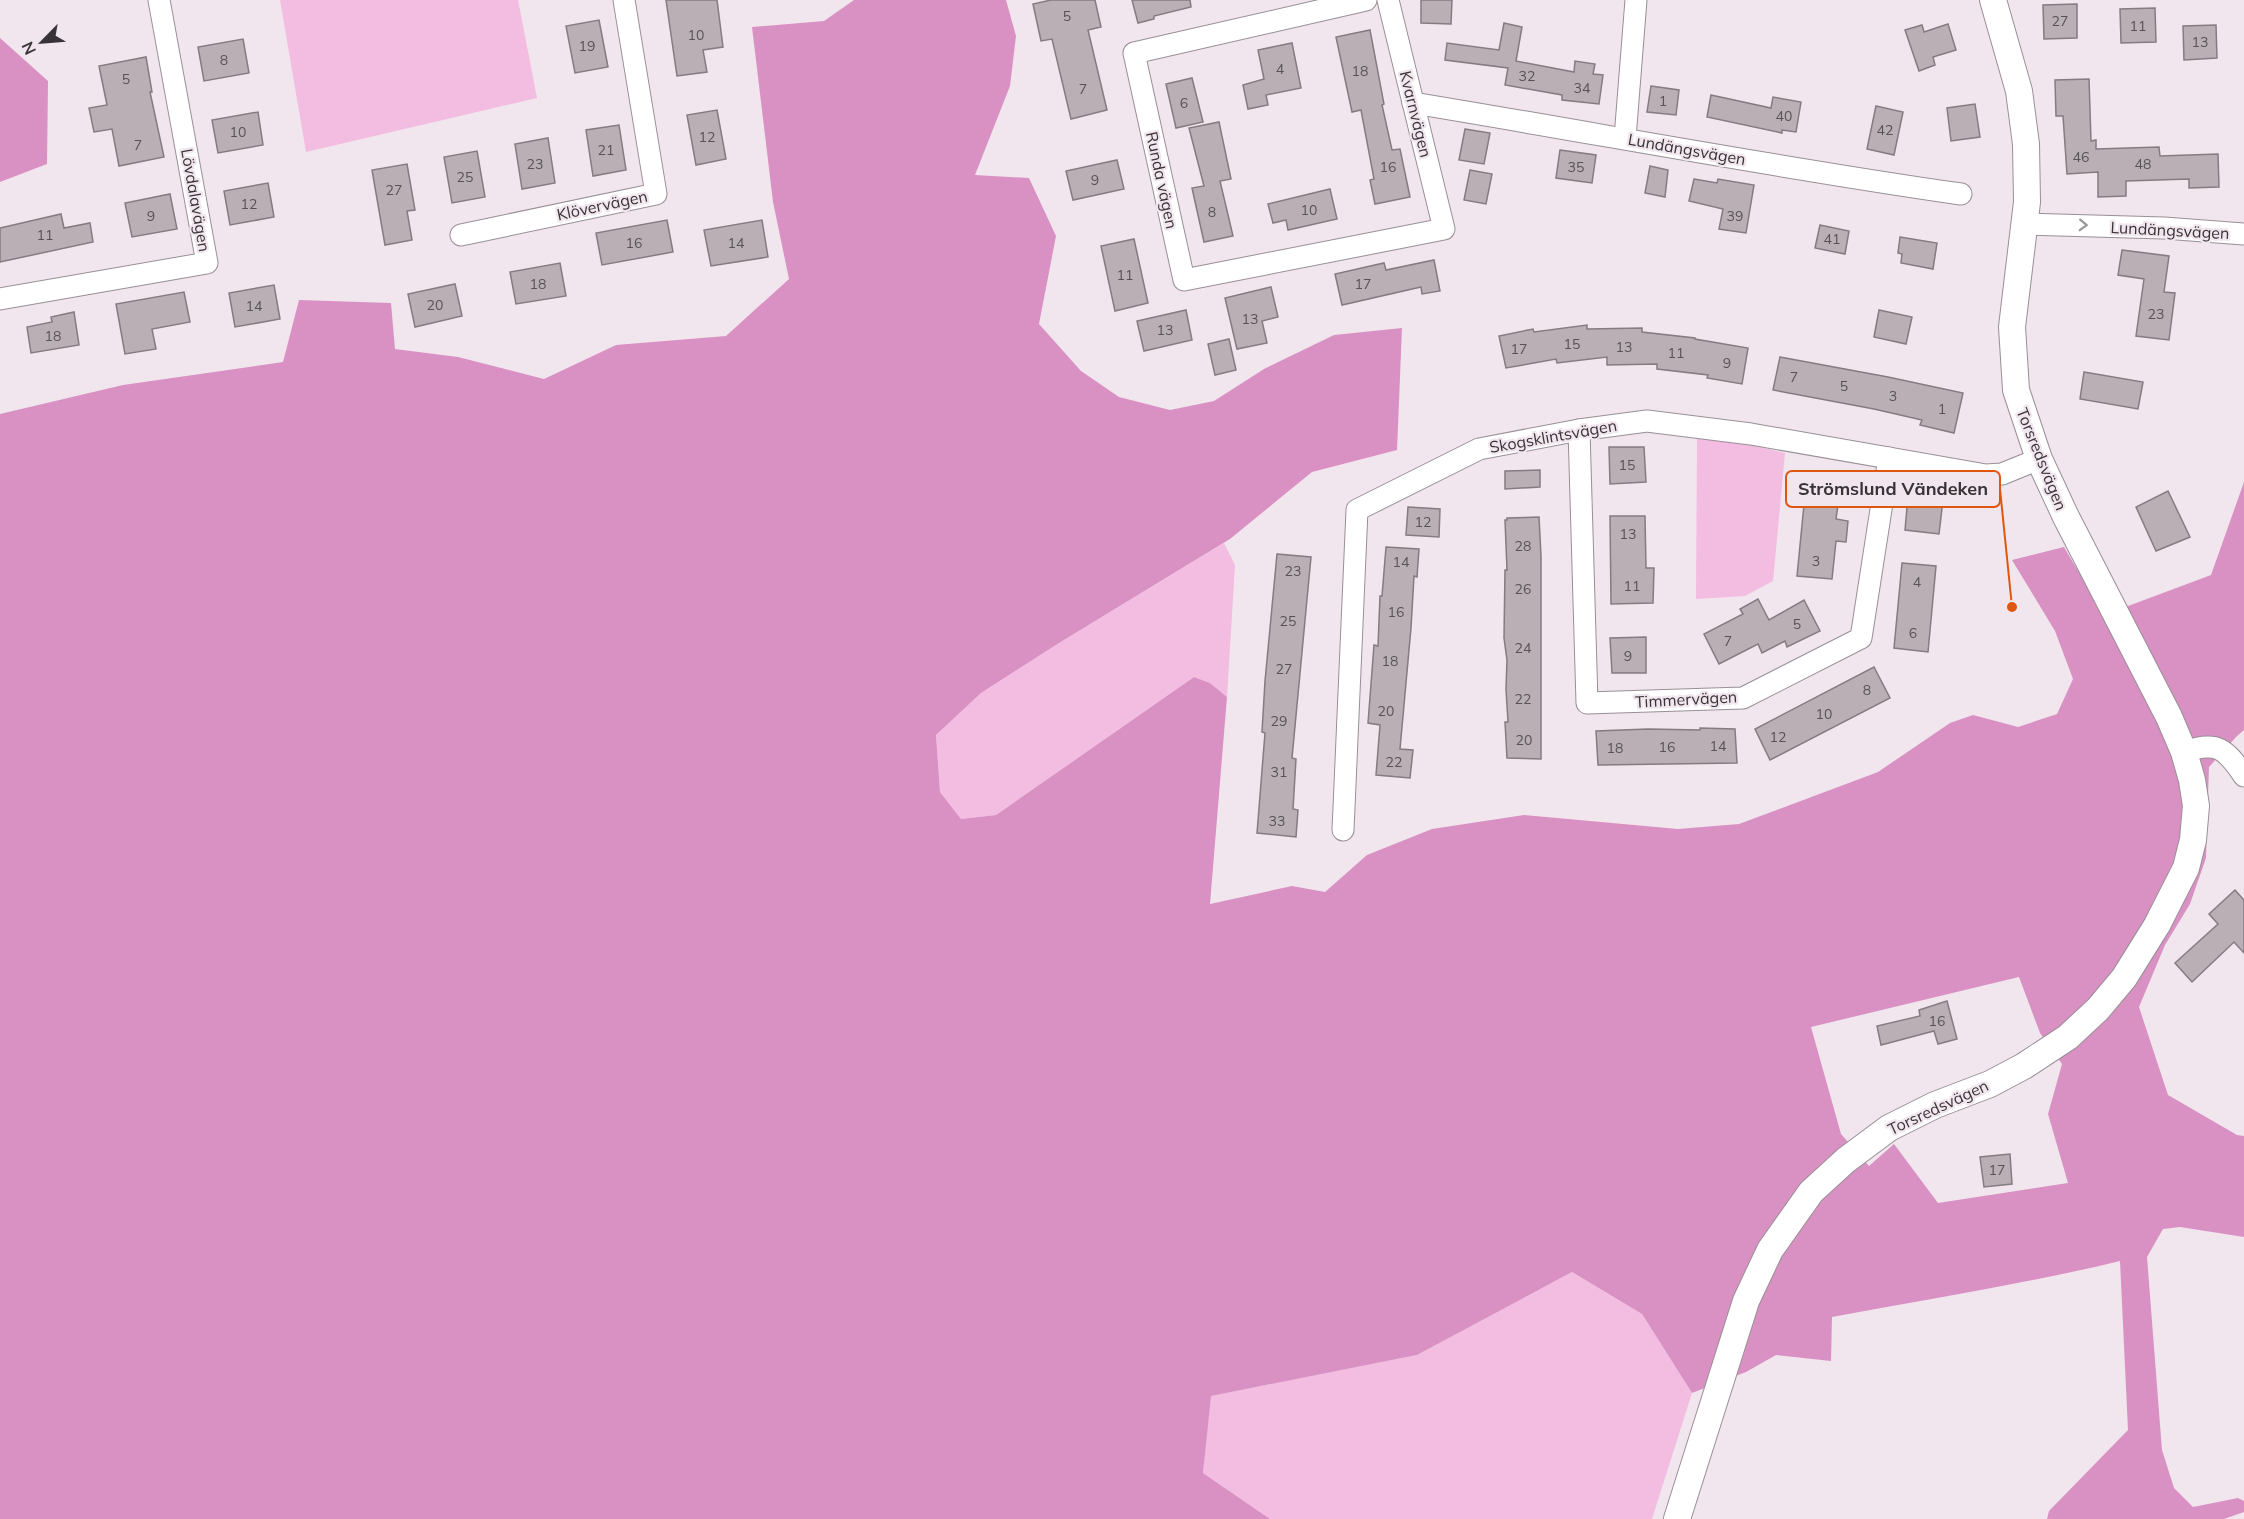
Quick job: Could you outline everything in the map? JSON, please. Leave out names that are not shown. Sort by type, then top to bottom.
[{"type":"street","name":"Lövdalavägen","points":[[0,299],[207,263],[159,0]]},
{"type":"street","name":"Klövervägen","points":[[461,235],[656,194],[624,0]]},
{"type":"street","name":"Runda vägen","points":[[1366,0],[1134,53],[1184,280],[1444,229]]},
{"type":"street","name":"Kvarnvägen","points":[[1388,0],[1444,229]]},
{"type":"street","points":[[1625,138],[1636,0]]},
{"type":"street","name":"Torsredsvägen","points":[[1677,1519],[1746,1300],[1770,1250],[1811,1192],[1846,1160],[1889,1128],[1935,1105],[1990,1084],[2024,1066],[2068,1037],[2098,1009],[2124,978],[2157,925],[2186,868],[2193,840],[2196,806],[2184,752],[2169,717],[2066,517],[2039,459],[2016,390],[2012,327],[2025,224],[2026,144],[2019,91],[1993,0]]},
{"type":"street","name":"Lundängsvägen","points":[[1413,103],[1843,177],[1961,194]]},
{"type":"street","name":"Lundängsvägen","points":[[2025,224],[2164,228],[2244,234]]},
{"type":"street","name":"Skogsklintsvägen","points":[[1343,830],[1357,510],[1479,449],[1579,430],[1647,421],[1751,434],[1986,475],[2002,474],[2039,459]]},
{"type":"street","name":"Timmervägen","points":[[1579,430],[1587,703],[1743,698],[1861,638],[1889,458]]},
{"type":"street","points":[[2184,752],[2194,748],[2217,747],[2231,756],[2244,776]]},
{"type":"shaded area","points":[[280,0],[518,0],[537,98],[306,152]]},
{"type":"shaded area","points":[[854,0],[1006,0],[1016,36],[1010,86],[975,175],[1029,178],[1056,236],[1039,324],[1081,371],[1119,397],[1170,410],[1214,401],[1264,369],[1334,335],[1402,328],[1397,450],[1312,472],[1230,539],[981,693],[936,735],[940,792],[961,819],[996,815],[1194,677],[1210,683],[1227,697],[1210,904],[1292,886],[1325,892],[1367,855],[1432,829],[1524,815],[1678,829],[1739,824],[1878,772],[1950,723],[1973,715],[2018,727],[2057,714],[2073,679],[2055,631],[2012,560],[2064,547],[2104,615],[2211,575],[2244,482],[2244,730],[2209,767],[2206,858],[2190,904],[2165,945],[2139,1007],[2168,1095],[2237,1135],[2244,1136],[2244,1237],[2180,1227],[2163,1229],[2147,1257],[2162,1450],[2174,1488],[2193,1507],[2238,1498],[2244,1501],[2244,1512],[2224,1519],[2047,1519],[2049,1511],[2128,1430],[2120,1261],[2012,1284],[1832,1317],[1831,1361],[1776,1355],[1746,1372],[1692,1393],[1642,1314],[1572,1272],[1417,1355],[1211,1396],[1203,1473],[1270,1519],[0,1519],[0,414],[123,385],[283,362],[299,300],[391,303],[395,349],[458,357],[544,379],[616,345],[726,336],[789,279],[773,202],[752,27],[824,21]],"holes":[[[2019,977],[2040,1033],[2062,1064],[2048,1114],[2068,1183],[1938,1203],[1894,1144],[1869,1166],[1841,1134],[1811,1027]]]},
{"type":"shaded area","points":[[0,38],[48,81],[47,164],[0,182]]},
{"type":"shaded area","points":[[1697,437],[1748,444],[1785,453],[1773,581],[1745,596],[1696,599]]},
{"type":"shaded area","points":[[1224,543],[1235,565],[1227,697],[1210,683],[1194,677],[996,815],[961,819],[940,792],[936,735],[981,693]]},
{"type":"shaded area","points":[[1572,1272],[1642,1314],[1692,1393],[1652,1519],[1270,1519],[1203,1473],[1210,1396],[1417,1355]]},
{"type":"building","points":[[666,0],[717,0],[723,47],[703,50],[707,72],[677,76]]},
{"type":"building","points":[[1051,0],[1095,0],[1101,27],[1088,30],[1107,110],[1071,119],[1052,39],[1041,41],[1033,4]]},
{"type":"building","points":[[1132,0],[1190,0],[1191,7],[1154,16],[1154,19],[1138,23]]},
{"type":"building","points":[[1421,0],[1452,0],[1451,24],[1421,23]]},
{"type":"building","points":[[2077,4],[2077,38],[2044,39],[2043,5]]},
{"type":"building","points":[[2155,8],[2156,42],[2121,43],[2120,9]]},
{"type":"building","points":[[599,20],[608,67],[575,73],[566,26]]},
{"type":"building","points":[[1504,23],[1522,27],[1516,61],[1574,72],[1575,61],[1595,64],[1593,74],[1603,75],[1599,104],[1562,100],[1562,95],[1505,85],[1508,68],[1445,60],[1447,43],[1499,50]]},
{"type":"building","points":[[1948,24],[1956,50],[1933,57],[1935,65],[1919,71],[1905,30],[1922,25],[1924,32]]},
{"type":"building","points":[[2216,25],[2217,58],[2184,60],[2183,26]]},
{"type":"building","points":[[1370,30],[1392,150],[1400,149],[1410,197],[1375,204],[1370,180],[1374,179],[1361,110],[1352,112],[1336,37]]},
{"type":"building","points":[[243,39],[249,73],[204,81],[198,47]]},
{"type":"building","points":[[1292,43],[1301,88],[1266,95],[1268,105],[1248,109],[1243,85],[1264,79],[1258,50]]},
{"type":"building","points":[[146,57],[152,92],[150,92],[164,157],[119,166],[112,129],[94,132],[89,108],[107,105],[99,66]]},
{"type":"building","points":[[1192,78],[1203,122],[1176,128],[1166,84]]},
{"type":"building","points":[[2089,79],[2091,141],[2096,140],[2096,149],[2159,147],[2160,156],[2218,154],[2219,187],[2189,188],[2189,179],[2126,181],[2126,196],[2098,197],[2098,172],[2067,174],[2063,116],[2056,116],[2055,80]]},
{"type":"building","points":[[1651,86],[1679,90],[1676,115],[1647,112]]},
{"type":"building","points":[[1711,95],[1771,108],[1773,97],[1801,102],[1796,132],[1782,130],[1782,133],[1707,117]]},
{"type":"building","points":[[1975,104],[1980,137],[1951,141],[1947,108]]},
{"type":"building","points":[[1876,106],[1903,112],[1894,155],[1867,149]]},
{"type":"building","points":[[717,110],[726,159],[696,165],[687,115]]},
{"type":"building","points":[[258,112],[263,145],[218,153],[212,120]]},
{"type":"building","points":[[1219,122],[1231,179],[1220,181],[1233,236],[1204,242],[1192,188],[1204,186],[1189,128]]},
{"type":"building","points":[[619,125],[626,170],[593,176],[586,130]]},
{"type":"building","points":[[1465,129],[1490,133],[1484,164],[1459,160]]},
{"type":"building","points":[[548,138],[555,183],[522,189],[515,144]]},
{"type":"building","points":[[1560,150],[1596,155],[1592,183],[1556,178]]},
{"type":"building","points":[[477,151],[485,197],[452,203],[444,157]]},
{"type":"building","points":[[1117,160],[1124,189],[1073,200],[1066,171]]},
{"type":"building","points":[[407,164],[415,210],[407,211],[412,240],[385,245],[372,170]]},
{"type":"building","points":[[1650,166],[1668,170],[1665,197],[1645,193]]},
{"type":"building","points":[[1470,170],[1492,174],[1486,204],[1464,200]]},
{"type":"building","points":[[1694,179],[1717,183],[1718,179],[1754,185],[1746,233],[1719,229],[1723,209],[1689,201]]},
{"type":"building","points":[[268,183],[274,217],[230,225],[224,191]]},
{"type":"building","points":[[1330,189],[1337,219],[1288,230],[1286,220],[1273,223],[1268,204]]},
{"type":"building","points":[[170,194],[177,229],[132,237],[125,203]]},
{"type":"building","points":[[61,214],[64,228],[90,223],[93,242],[0,262],[0,228]]},
{"type":"building","points":[[667,220],[673,252],[602,265],[596,233]]},
{"type":"building","points":[[762,220],[768,257],[711,266],[704,230]]},
{"type":"building","points":[[1820,225],[1849,231],[1845,254],[1815,248]]},
{"type":"building","points":[[1900,237],[1937,243],[1933,269],[1901,263],[1902,254],[1898,253]]},
{"type":"building","points":[[1134,239],[1148,303],[1115,311],[1101,246]]},
{"type":"building","points":[[2122,250],[2169,256],[2164,292],[2175,293],[2169,340],[2136,336],[2144,279],[2118,275]]},
{"type":"building","points":[[1434,260],[1440,291],[1422,294],[1421,287],[1342,305],[1335,274],[1384,263],[1386,270]]},
{"type":"building","points":[[560,263],[566,296],[516,304],[510,272]]},
{"type":"building","points":[[455,284],[462,316],[415,327],[408,294]]},
{"type":"building","points":[[274,285],[280,319],[235,327],[229,293]]},
{"type":"building","points":[[1271,287],[1278,317],[1262,321],[1267,343],[1237,349],[1225,298]]},
{"type":"building","points":[[184,292],[190,322],[152,329],[156,349],[125,354],[116,304]]},
{"type":"building","points":[[1186,310],[1192,340],[1144,351],[1137,321]]},
{"type":"building","points":[[1879,310],[1912,317],[1906,344],[1874,337]]},
{"type":"building","points":[[74,312],[79,345],[31,353],[27,327],[52,322],[51,317]]},
{"type":"building","points":[[1587,325],[1587,329],[1642,328],[1642,332],[1695,338],[1748,348],[1742,384],[1707,378],[1708,375],[1657,369],[1657,364],[1607,365],[1607,357],[1557,363],[1556,359],[1506,368],[1499,336],[1533,329],[1534,332]]},
{"type":"building","points":[[1229,339],[1236,370],[1215,375],[1208,344]]},
{"type":"building","points":[[1780,357],[1963,393],[1954,433],[1920,425],[1922,420],[1773,390]]},
{"type":"building","points":[[2084,372],[2143,382],[2138,409],[2080,399]]},
{"type":"building","points":[[1609,447],[1644,447],[1646,482],[1610,484]]},
{"type":"building","points":[[1540,470],[1540,487],[1505,489],[1505,471]]},
{"type":"building","points":[[1807,474],[1842,477],[1836,519],[1848,521],[1846,542],[1836,541],[1832,579],[1797,576]]},
{"type":"building","points":[[2168,491],[2190,537],[2156,551],[2136,507]]},
{"type":"building","points":[[1908,496],[1943,500],[1939,534],[1905,530]]},
{"type":"building","points":[[1408,507],[1440,509],[1439,537],[1406,535]]},
{"type":"building","points":[[1610,516],[1645,516],[1646,568],[1654,568],[1653,603],[1611,604]]},
{"type":"building","points":[[1539,517],[1541,759],[1507,758],[1505,722],[1508,722],[1507,660],[1504,638],[1505,570],[1507,570],[1505,520],[1507,518]]},
{"type":"building","points":[[1386,547],[1419,549],[1417,577],[1414,576],[1400,749],[1413,750],[1410,778],[1376,775],[1380,725],[1368,723],[1374,645],[1378,646],[1380,596],[1382,596]]},
{"type":"building","points":[[1277,554],[1311,557],[1292,758],[1296,759],[1293,809],[1298,810],[1296,837],[1257,833],[1265,733],[1262,732],[1265,681]]},
{"type":"building","points":[[1902,563],[1936,566],[1928,652],[1894,648]]},
{"type":"building","points":[[1758,599],[1769,620],[1804,600],[1820,631],[1787,647],[1785,641],[1762,653],[1758,644],[1719,664],[1704,634],[1743,614],[1740,609]]},
{"type":"building","points":[[1646,637],[1646,673],[1612,673],[1610,638]]},
{"type":"building","points":[[1874,667],[1890,698],[1770,760],[1755,729]]},
{"type":"building","points":[[1700,728],[1735,729],[1737,763],[1598,765],[1596,731],[1700,730]]},
{"type":"building","points":[[2235,890],[2244,900],[2244,953],[2234,942],[2192,982],[2175,963],[2218,924],[2209,914]]},
{"type":"building","points":[[1947,1001],[1957,1039],[1938,1044],[1934,1031],[1881,1045],[1877,1026],[1920,1016],[1919,1010]]},
{"type":"building","points":[[2010,1154],[2012,1184],[1984,1187],[1980,1157]]},
{"type":"place","name":"Strömslund Vändeken","points":[[2012,607]]}]
